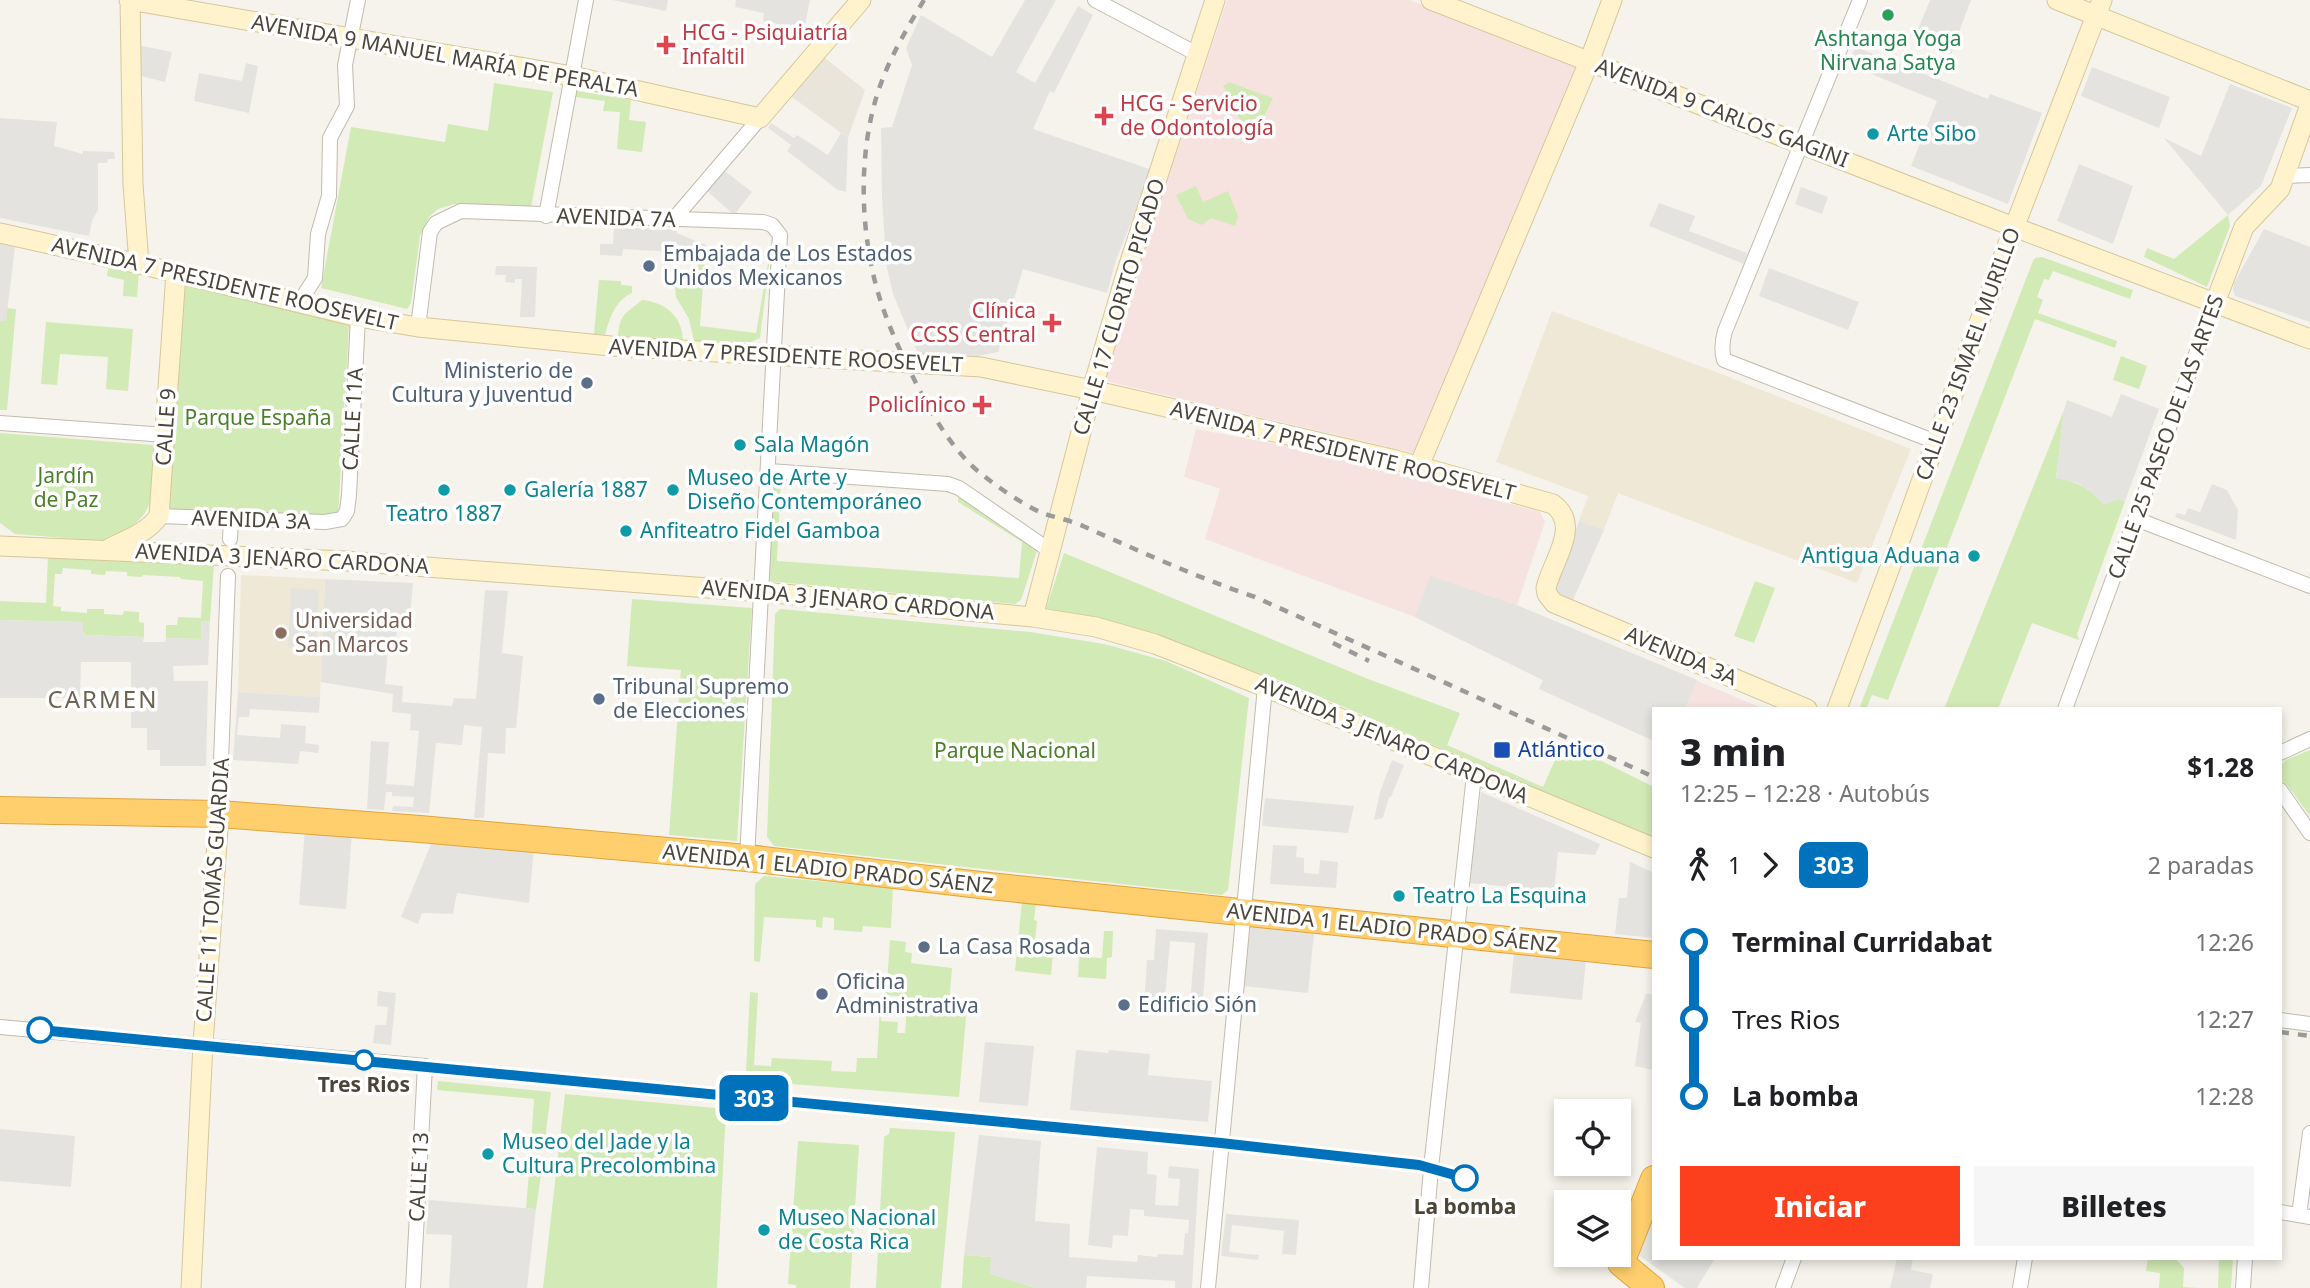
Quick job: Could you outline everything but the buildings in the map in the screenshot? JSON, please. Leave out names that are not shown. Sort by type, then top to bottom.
[{"type":"highway","name":"AVENIDA 1 ELADIO PRADO SÁENZ","points":[[0,810],[219,814],[747,858],[1652,955]]},
{"type":"highway","points":[[1651,1288],[1621,1263],[1652,1184]]},
{"type":"street","points":[[129,0],[133,184],[139,264]]},
{"type":"street","name":"AVENIDA 9 MANUEL MARÍA DE PERALTA","points":[[129,0],[572,76],[760,118]]},
{"type":"street","points":[[299,303],[315,278],[318,234],[329,196],[330,138],[347,106],[345,65],[358,0]]},
{"type":"street","points":[[546,216],[586,0]]},
{"type":"street","points":[[673,220],[861,0]]},
{"type":"street","points":[[1095,0],[1197,54]]},
{"type":"street","name":"CALLE 17 CLORITO PICADO","points":[[1033,617],[1092,390],[1126,274],[1215,0]]},
{"type":"street","name":"AVENIDA 9 CARLOS GAGINI","points":[[1430,0],[2310,339]]},
{"type":"street","points":[[1419,466],[1589,62],[1612,0]]},
{"type":"street","points":[[1860,0],[1725,331],[1722,352],[1724,360],[1936,442]]},
{"type":"street","points":[[2057,0],[2099,8],[2310,103]]},
{"type":"street","name":"CALLE 23 ISMAEL MURILLO","points":[[1837,707],[2014,227],[2099,8]]},
{"type":"street","name":"CALLE 25 PASEO DE LAS ARTES","points":[[2065,707],[2244,227],[2275,197],[2286,176],[2310,103]]},
{"type":"street","points":[[2286,176],[2310,174]]},
{"type":"street","name":"AVENIDA 7A","points":[[418,327],[430,232],[436,223],[454,214],[474,211],[546,216],[763,222],[772,225],[780,235],[772,354]]},
{"type":"street","name":"AVENIDA 7 PRESIDENTE ROOSEVELT","points":[[0,233],[358,317],[418,327],[611,346],[981,367],[1419,466],[1553,504],[1563,514],[1567,531],[1546,588],[1554,603]]},
{"type":"street","name":"CALLE 9","points":[[159,516],[176,273]]},
{"type":"street","name":"CALLE 11A","points":[[342,519],[347,511],[349,495],[358,317]]},
{"type":"street","points":[[747,858],[769,471],[772,354]]},
{"type":"street","points":[[0,424],[166,435]]},
{"type":"street","points":[[769,471],[948,484],[959,488],[1049,550]]},
{"type":"street","points":[[106,550],[138,535],[159,516]]},
{"type":"street","name":"AVENIDA 3A","points":[[159,516],[325,522],[342,519]]},
{"type":"street","points":[[2136,519],[2310,586]]},
{"type":"street","points":[[230,539],[231,520]]},
{"type":"street","name":"AVENIDA 3 JENARO CARDONA","points":[[0,546],[346,561],[762,592],[1033,617],[1096,627],[1155,644],[1265,687],[1652,847]]},
{"type":"street","name":"CALLE 11 TOMÁS GUARDIA","points":[[191,1288],[219,814],[228,576]]},
{"type":"street","name":"AVENIDA 3A","points":[[1554,603],[1803,707]]},
{"type":"street","points":[[1208,1288],[1265,687]]},
{"type":"street","points":[[2282,753],[2310,739]]},
{"type":"street","points":[[1421,1288],[1474,775]]},
{"type":"street","points":[[2282,793],[2310,832]]},
{"type":"street","points":[[2282,1020],[2310,1024]]},
{"type":"street","points":[[0,1027],[204,1045]]},
{"type":"street","name":"CALLE 13","points":[[204,1045],[425,1066],[413,1288]]},
{"type":"street","points":[[2282,1212],[2305,1216],[2310,1133]]},
{"type":"street","points":[[1783,1288],[1793,1260]]},
{"type":"street","points":[[2020,1288],[2025,1260]]},
{"type":"street","points":[[2243,1288],[2245,1260]]},
{"type":"shaded area","points":[[612,0],[668,0],[666,11]]},
{"type":"shaded area","points":[[736,0],[810,0],[804,29],[763,21],[764,13],[735,7]]},
{"type":"shaded area","points":[[1025,0],[1056,0],[1016,72],[1035,83],[1078,6],[1093,15],[1054,93],[1050,91],[1033,129],[1152,170],[1116,260],[1107,293],[1023,269],[998,352],[978,356],[918,354],[893,294],[886,263],[881,128],[892,127],[912,65],[906,48],[921,15],[992,57]]},
{"type":"shaded area","points":[[1227,0],[1409,0],[1579,64],[1414,453],[1101,380]]},
{"type":"shaded area","points":[[1930,0],[1971,0],[1951,54],[1914,39]]},
{"type":"shaded area","points":[[138,45],[172,52],[165,82],[137,75]]},
{"type":"shaded area","points":[[1856,47],[1988,99],[1990,94],[2042,113],[2008,204],[1911,166],[1937,101],[1847,64]]},
{"type":"shaded area","points":[[821,55],[865,90],[848,138],[788,94]]},
{"type":"shaded area","points":[[246,63],[258,66],[249,113],[194,101],[199,73],[242,81]]},
{"type":"shaded area","points":[[2092,67],[2170,97],[2159,128],[2081,96]]},
{"type":"shaded area","points":[[2230,84],[2292,108],[2261,186],[2228,215],[2164,138],[2201,156]]},
{"type":"shaded area","points":[[0,118],[57,122],[54,146],[83,154],[83,151],[114,152],[115,159],[98,163],[98,210],[89,236],[0,218]]},
{"type":"shaded area","points":[[771,123],[794,138],[797,135],[828,155],[841,133],[848,138],[846,192],[838,190],[787,151],[791,145],[768,128]]},
{"type":"shaded area","points":[[2079,164],[2133,186],[2113,244],[2057,221]]},
{"type":"shaded area","points":[[722,169],[752,192],[734,215],[705,189]]},
{"type":"shaded area","points":[[1801,187],[1828,197],[1822,214],[1795,204]]},
{"type":"shaded area","points":[[1659,203],[1695,216],[1689,231],[1747,253],[1744,264],[1649,226]]},
{"type":"shaded area","points":[[614,227],[677,230],[677,233],[706,245],[705,254],[623,249],[622,256],[600,255],[600,244],[613,244]]},
{"type":"shaded area","points":[[2264,229],[2310,247],[2310,322],[2235,296],[2234,283]]},
{"type":"shaded area","points":[[0,243],[15,247],[6,321],[0,321]]},
{"type":"shaded area","points":[[496,266],[537,267],[535,317],[520,317],[522,279],[515,279],[515,283],[505,282],[506,275],[495,275]]},
{"type":"shaded area","points":[[1769,268],[1859,302],[1848,330],[1759,296]]},
{"type":"shaded area","points":[[1552,311],[1911,449],[1857,583],[1618,493],[1604,530],[1579,521],[1588,496],[1496,462]]},
{"type":"shaded area","points":[[2121,394],[2159,409],[2125,501],[2119,499],[2104,505],[2078,483],[2056,478],[2064,410],[2067,400],[2112,417]]},
{"type":"shaded area","points":[[1196,429],[1330,454],[1540,512],[1545,522],[1517,605],[1759,707],[1652,707],[1652,740],[1539,689],[1543,680],[1415,617],[1205,539],[1220,489],[1184,477]]},
{"type":"shaded area","points":[[2212,484],[2227,490],[2238,510],[2236,540],[2175,517],[2177,513],[2185,515],[2188,508],[2200,512]]},
{"type":"shaded area","points":[[1579,521],[1604,530],[1573,600],[1553,591]]},
{"type":"shaded area","name":"Universidad San Marcos","points":[[241,575],[325,579],[320,697],[238,692]]},
{"type":"shaded area","points":[[1430,576],[1516,605],[1697,680],[1686,707],[1652,707],[1652,740],[1539,689],[1543,680],[1415,617]]},
{"type":"shaded area","points":[[325,579],[413,583],[409,626],[398,625],[396,637],[389,637],[385,684],[403,686],[402,702],[452,706],[454,698],[476,699],[485,590],[508,591],[502,653],[523,656],[516,728],[506,728],[505,754],[488,753],[484,818],[474,818],[482,727],[464,725],[462,745],[436,743],[429,813],[392,811],[393,806],[413,807],[414,797],[392,796],[392,792],[386,792],[384,810],[367,809],[371,741],[389,742],[386,784],[414,786],[419,731],[410,730],[411,714],[392,712],[393,694],[321,682]]},
{"type":"shaded area","points":[[291,588],[319,590],[316,651],[288,645]]},
{"type":"shaded area","points":[[0,620],[83,622],[83,632],[86,635],[144,637],[143,642],[165,642],[166,638],[201,639],[202,621],[210,621],[208,665],[173,666],[174,681],[208,681],[206,766],[160,766],[160,750],[147,750],[147,728],[131,728],[131,662],[81,662],[80,698],[0,698]]},
{"type":"shaded area","points":[[238,692],[320,697],[319,713],[250,709],[249,717],[239,717],[237,735],[280,738],[281,724],[306,726],[305,743],[319,745],[318,753],[300,751],[298,764],[233,760]]},
{"type":"shaded area","points":[[1392,760],[1404,765],[1389,797],[1383,818],[1374,820],[1380,792]]},
{"type":"shaded area","points":[[1481,792],[1600,844],[1595,855],[1558,852],[1554,891],[1469,883]]},
{"type":"shaded area","points":[[1265,798],[1354,806],[1348,833],[1262,826]]},
{"type":"shaded area","points":[[305,829],[352,833],[346,909],[299,905]]},
{"type":"shaded area","points":[[433,839],[534,847],[529,903],[457,893],[453,914],[422,913],[418,924],[401,917]]},
{"type":"shaded area","points":[[1273,845],[1297,846],[1296,857],[1304,858],[1304,873],[1319,874],[1320,860],[1338,862],[1336,888],[1270,884]]},
{"type":"shaded area","points":[[1630,862],[1652,872],[1652,938],[1615,934],[1619,898],[1627,898]]},
{"type":"shaded area","points":[[1250,927],[1314,933],[1308,993],[1243,986]]},
{"type":"shaded area","points":[[1156,929],[1208,933],[1202,1011],[1181,1009],[1182,1002],[1190,1003],[1195,943],[1170,941],[1165,997],[1174,999],[1173,1009],[1144,1006],[1147,960],[1154,960]]},
{"type":"shaded area","points":[[1514,952],[1586,960],[1582,1000],[1510,993]]},
{"type":"shaded area","points":[[378,991],[396,993],[391,1045],[373,1043],[375,1025],[386,1025],[388,1007],[377,1006]]},
{"type":"shaded area","points":[[1646,994],[1652,994],[1652,1070],[1635,1066],[1641,1023],[1635,1022]]},
{"type":"shaded area","points":[[985,1042],[1034,1046],[1028,1106],[979,1102]]},
{"type":"shaded area","points":[[1076,1050],[1150,1054],[1148,1075],[1212,1081],[1208,1122],[1070,1110]]},
{"type":"shaded area","points":[[0,1129],[75,1136],[71,1187],[0,1181]]},
{"type":"shaded area","points":[[979,1135],[1041,1141],[1035,1221],[1070,1224],[1069,1257],[1137,1262],[1138,1255],[1183,1255],[1189,1220],[1144,1216],[1144,1210],[1130,1209],[1128,1236],[1113,1235],[1112,1248],[1088,1245],[1097,1147],[1148,1152],[1147,1174],[1157,1175],[1155,1205],[1178,1206],[1180,1179],[1168,1178],[1169,1166],[1199,1169],[1192,1288],[1175,1288],[1175,1281],[1087,1276],[1086,1288],[1036,1288],[990,1274],[991,1257],[964,1255]]},
{"type":"shaded area","points":[[429,1200],[536,1209],[527,1288],[449,1288],[452,1235],[426,1234]]},
{"type":"shaded area","points":[[1652,1211],[1652,1260],[1714,1260],[1697,1288],[1685,1288],[1641,1257],[1637,1251]]},
{"type":"shaded area","points":[[1226,1214],[1299,1220],[1296,1255],[1282,1254],[1284,1231],[1232,1225],[1229,1252],[1259,1255],[1258,1260],[1221,1256]]},
{"type":"shaded area","points":[[1897,1260],[1913,1260],[1911,1270],[1933,1274],[1930,1288],[1890,1288]]},
{"type":"green space","points":[[1229,82],[1273,98],[1262,121],[1246,131],[1223,86]]},
{"type":"green space","points":[[494,83],[553,92],[531,207],[454,204],[438,209],[429,217],[420,236],[411,303],[407,309],[321,288],[351,127],[445,142],[448,124],[488,131]]},
{"type":"green space","points":[[577,91],[631,100],[629,120],[646,122],[642,152],[617,149],[620,112],[603,111],[605,101],[575,97]]},
{"type":"green space","points":[[1196,186],[1203,202],[1228,191],[1238,216],[1235,226],[1211,218],[1202,225],[1188,219],[1176,195]]},
{"type":"green space","points":[[2228,215],[2230,226],[2207,287],[2144,257],[2147,248],[2174,259]]},
{"type":"green space","points":[[772,240],[760,338],[751,342],[694,341],[689,319],[676,297],[675,287],[697,288],[699,254],[705,254],[700,326],[756,333]]},
{"type":"green space","points":[[2042,257],[2133,290],[2130,299],[2053,271],[2049,280],[2044,279],[2037,297],[2043,300],[2038,313],[2117,341],[2115,348],[2035,319],[1888,700],[1872,695],[1867,707],[1860,707],[2033,261]]},
{"type":"green space","points":[[109,264],[139,272],[137,297],[123,296],[124,280],[107,276]]},
{"type":"green space","points":[[599,280],[621,281],[621,285],[632,286],[632,293],[621,300],[614,310],[605,335],[594,334]]},
{"type":"green space","name":"Parque España","points":[[183,285],[349,325],[338,517],[165,511]]},
{"type":"green space","points":[[642,300],[658,304],[671,312],[682,331],[683,340],[618,336],[622,318]]},
{"type":"green space","points":[[7,308],[16,309],[7,410],[0,410],[0,321],[6,321]]},
{"type":"green space","points":[[46,322],[133,329],[128,391],[106,389],[108,357],[60,354],[57,385],[41,384]]},
{"type":"green space","points":[[2121,356],[2147,366],[2139,389],[2113,380]]},
{"type":"green space","points":[[2064,410],[2056,478],[2083,486],[2104,504],[2119,499],[2125,501],[2077,634],[2079,640],[2032,623],[1999,707],[1945,707]]},
{"type":"green space","name":"Jardín de Paz","points":[[0,433],[153,445],[152,493],[146,512],[130,528],[102,541],[15,534],[0,523]]},
{"type":"green space","points":[[775,478],[781,481],[777,561],[1019,578],[1022,542],[958,502],[958,491],[1038,548],[1021,600],[1015,604],[767,581]]},
{"type":"green space","points":[[1064,553],[1368,679],[1460,713],[1447,745],[1543,787],[1563,742],[1652,786],[1652,837],[1294,686],[1163,638],[1046,609]]},
{"type":"green space","points":[[48,556],[214,564],[210,621],[202,621],[201,639],[166,638],[166,625],[177,625],[178,617],[201,618],[203,581],[180,577],[127,576],[127,572],[106,571],[105,575],[91,574],[91,570],[63,568],[62,574],[55,574],[53,606],[61,607],[61,611],[87,613],[87,609],[104,609],[104,614],[139,612],[139,622],[144,623],[144,637],[86,635],[83,632],[83,622],[0,620],[0,601],[46,603]]},
{"type":"green space","points":[[1755,581],[1775,588],[1754,643],[1734,636]]},
{"type":"green space","points":[[632,599],[752,608],[737,841],[669,835],[681,670],[627,666]]},
{"type":"green space","name":"Parque Nacional","points":[[780,609],[1030,632],[1104,644],[1166,661],[1249,698],[1228,890],[1222,895],[774,846],[767,837],[775,614]]},
{"type":"green space","points":[[2310,750],[2310,816],[2282,781],[2282,764]]},
{"type":"green space","points":[[764,876],[893,888],[891,928],[863,926],[862,932],[834,930],[834,918],[823,917],[822,928],[816,927],[816,920],[764,917],[760,962],[754,961],[755,884]]},
{"type":"green space","points":[[1022,902],[1036,903],[1034,950],[1053,952],[1051,975],[1015,971]]},
{"type":"green space","points":[[1104,931],[1113,931],[1112,957],[1107,958],[1106,979],[1078,977],[1079,957],[1102,958]]},
{"type":"green space","points":[[890,940],[906,942],[905,952],[912,953],[911,963],[952,968],[949,1004],[967,1006],[959,1097],[753,1081],[746,1072],[750,992],[758,993],[754,1065],[771,1066],[772,1058],[832,1061],[831,1071],[856,1072],[857,1058],[877,1058],[880,1006],[881,1021],[898,1022],[897,1033],[905,1033],[908,997],[886,995]]},
{"type":"green space","points":[[438,1081],[551,1092],[544,1148],[531,1146],[534,1099],[437,1090]]},
{"type":"green space","points":[[565,1094],[726,1109],[717,1288],[543,1288]]},
{"type":"green space","points":[[890,1128],[955,1132],[941,1288],[876,1288],[884,1137],[889,1134]]},
{"type":"green space","points":[[798,1141],[859,1145],[850,1288],[796,1288],[796,1285],[788,1284]]},
{"type":"green space","points":[[530,1160],[543,1161],[536,1209],[526,1208]]},
{"type":"green space","points":[[964,1255],[991,1257],[991,1274],[1036,1288],[962,1288]]},
{"type":"green space","points":[[2148,1260],[2177,1260],[2184,1268],[2183,1287],[2199,1288],[2159,1288],[2160,1273],[2146,1271]]},
{"type":"green space","points":[[2219,1260],[2233,1260],[2231,1288],[2218,1288]]},
{"type":"railway","points":[[924,0],[892,57],[877,95],[865,157],[865,221],[874,278],[894,336],[927,403],[962,456],[997,486],[1042,513],[1078,524],[1255,597],[1652,776]]},
{"type":"railway","points":[[1333,643],[1369,661]]},
{"type":"railway","points":[[2282,1032],[2310,1036]]},
{"type":"bus line","name":"303","points":[[40,1030],[1221,1143],[1419,1165],[1465,1178]]},
{"type":"place","name":"Ashtanga Yoga Nirvana Satya","points":[[1888,15]]},
{"type":"place","name":"HCG - Psiquiatría Infaltil","points":[[666,45]]},
{"type":"place","name":"HCG - Servicio de Odontología","points":[[1104,116]]},
{"type":"place","name":"Arte Sibo","points":[[1873,134]]},
{"type":"place","name":"Embajada de Los Estados Unidos Mexicanos","points":[[649,266]]},
{"type":"place","name":"Clínica CCSS Central","points":[[1052,323]]},
{"type":"place","name":"Ministerio de Cultura y Juventud","points":[[587,383]]},
{"type":"place","name":"Policlínico","points":[[982,405]]},
{"type":"place","name":"Sala Magón","points":[[740,445]]},
{"type":"place","name":"Teatro 1887","points":[[444,490]]},
{"type":"place","name":"Galería 1887","points":[[510,490]]},
{"type":"place","name":"Museo de Arte y Diseño Contemporáneo","points":[[673,490]]},
{"type":"place","name":"Anfiteatro Fidel Gamboa","points":[[626,531]]},
{"type":"place","name":"Antigua Aduana","points":[[1974,556]]},
{"type":"place","name":"Universidad San Marcos","points":[[281,633]]},
{"type":"place","name":"Tribunal Supremo de Elecciones","points":[[599,699]]},
{"type":"place","name":"Atlántico","points":[[1502,750]]},
{"type":"place","name":"Teatro La Esquina","points":[[1399,896]]},
{"type":"place","name":"La Casa Rosada","points":[[924,947]]},
{"type":"place","name":"Oficina Administrativa","points":[[822,994]]},
{"type":"place","name":"Edificio Sión","points":[[1124,1005]]},
{"type":"place","name":"Tres Rios","points":[[364,1060]]},
{"type":"place","name":"Museo del Jade y la Cultura Precolombina","points":[[488,1154]]},
{"type":"place","name":"La bomba","points":[[1465,1178]]},
{"type":"place","name":"Museo Nacional de Costa Rica","points":[[764,1230]]},
{"type":"district","name":"CARMEN","points":[[103,700]]}]
